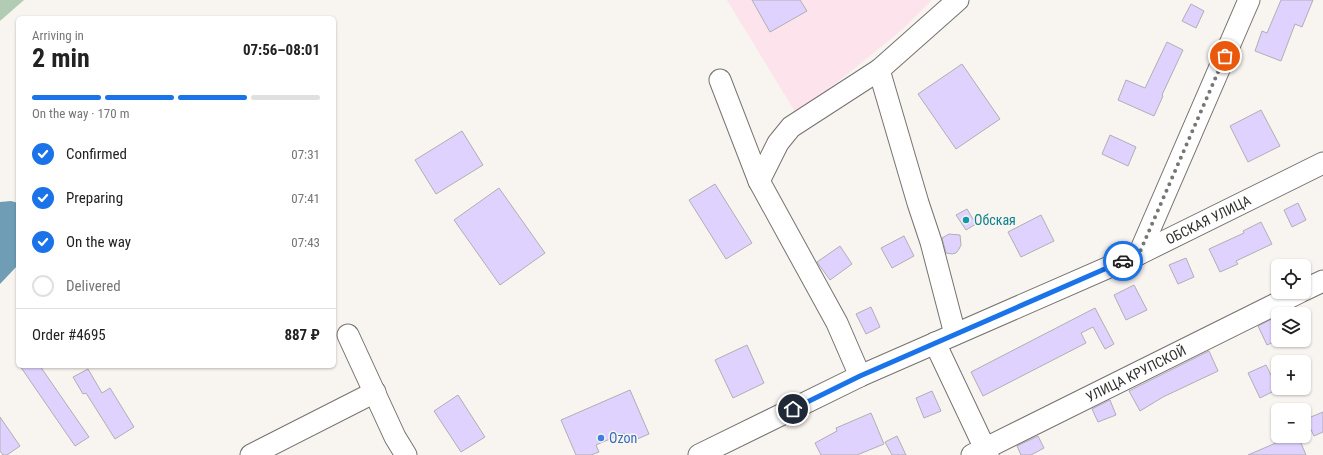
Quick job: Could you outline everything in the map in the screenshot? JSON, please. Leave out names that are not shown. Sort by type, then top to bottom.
[{"type":"street","points":[[759,181],[778,143],[791,127],[879,70],[958,0]]},
{"type":"street","points":[[1139,254],[1250,0]]},
{"type":"street","points":[[879,70],[931,242],[955,334]]},
{"type":"street","points":[[720,80],[759,181],[837,323],[860,376]]},
{"type":"street","name":"ОБСКАЯ УЛИЦА","points":[[699,455],[860,376],[1139,254],[1323,163]]},
{"type":"street","points":[[1311,287],[1323,281]]},
{"type":"street","name":"УЛИЦА КРУПСКОЙ","points":[[982,453],[1286,299]]},
{"type":"street","points":[[348,335],[395,437],[406,455]]},
{"type":"street","points":[[935,343],[982,453]]},
{"type":"street","points":[[251,455],[375,392]]},
{"type":"shaded area","points":[[727,0],[932,0],[903,29],[797,115]]},
{"type":"green space","points":[[0,0],[24,0],[0,21]]},
{"type":"water","points":[[11,201],[16,202],[16,267],[0,284],[0,202]]},
{"type":"building","points":[[752,0],[800,0],[807,11],[770,32]]},
{"type":"building","points":[[1281,0],[1313,0],[1302,27],[1295,24],[1281,61],[1255,51],[1262,31],[1267,33]]},
{"type":"building","points":[[1191,4],[1204,11],[1196,28],[1182,21]]},
{"type":"building","points":[[1167,42],[1183,50],[1154,116],[1118,100],[1126,80],[1145,88]]},
{"type":"building","points":[[962,64],[1000,119],[956,149],[918,94]]},
{"type":"building","points":[[1261,110],[1280,146],[1248,162],[1230,126]]},
{"type":"building","points":[[462,131],[483,165],[436,194],[415,160]]},
{"type":"building","points":[[1110,135],[1136,147],[1128,166],[1102,154]]},
{"type":"building","points":[[715,184],[752,243],[726,259],[689,200]]},
{"type":"building","points":[[499,188],[545,253],[500,285],[454,220]]},
{"type":"building","points":[[1298,203],[1306,220],[1292,227],[1284,210]]},
{"type":"building","name":"Обская","points":[[967,209],[976,224],[966,230],[956,215]]},
{"type":"building","points":[[1041,215],[1054,241],[1021,257],[1008,232]]},
{"type":"building","points":[[1261,222],[1272,244],[1236,261],[1238,264],[1220,272],[1209,249],[1244,233],[1243,231]]},
{"type":"building","points":[[949,234],[960,235],[961,245],[956,253],[946,253],[942,238]]},
{"type":"building","points":[[904,236],[914,256],[892,268],[881,248]]},
{"type":"building","points":[[840,246],[852,264],[830,280],[817,262]]},
{"type":"building","points":[[1186,258],[1194,277],[1178,284],[1169,265]]},
{"type":"building","points":[[1134,285],[1147,310],[1126,320],[1114,295]]},
{"type":"building","points":[[871,307],[880,327],[866,334],[856,314]]},
{"type":"building","points":[[1095,308],[1114,344],[1105,349],[1093,327],[1081,333],[1086,343],[983,396],[971,372]]},
{"type":"building","points":[[1271,320],[1271,343],[1267,345],[1258,326]]},
{"type":"building","points":[[747,345],[764,383],[733,398],[715,360]]},
{"type":"building","points":[[1209,351],[1218,371],[1163,397],[1140,411],[1129,391]]},
{"type":"building","points":[[1266,365],[1271,375],[1271,392],[1260,398],[1248,373]]},
{"type":"building","points":[[21,368],[41,368],[89,437],[75,446]]},
{"type":"building","points":[[88,369],[102,393],[110,388],[134,427],[115,439],[86,393],[83,394],[73,377]]},
{"type":"building","points":[[630,390],[649,434],[628,443],[624,433],[596,445],[599,452],[591,455],[576,455],[561,420]]},
{"type":"building","points":[[932,391],[941,411],[924,418],[916,398]]},
{"type":"building","points":[[458,395],[485,437],[461,452],[434,411]]},
{"type":"building","points":[[1110,400],[1116,415],[1098,422],[1092,409]]},
{"type":"building","points":[[1323,412],[1323,432],[1314,436],[1311,430],[1311,417]]},
{"type":"building","points":[[871,413],[884,444],[857,455],[821,455],[815,443],[837,431],[836,428]]},
{"type":"building","points":[[0,417],[20,446],[7,455],[3,455],[0,451]]},
{"type":"building","points":[[897,436],[906,455],[892,455],[885,442]]},
{"type":"building","points":[[1038,436],[1044,448],[1031,455],[1021,455],[1017,446]]},
{"type":"building","points":[[1276,443],[1301,443],[1306,455],[1248,455]]},
{"type":"way so far","points":[[1123,261],[1139,254],[1225,56]]},
{"type":"place","name":"Обская","points":[[966,220]]},
{"type":"place","name":"Ozon","points":[[601,438]]},
{"type":"route","points":[[793,409],[860,376],[1123,261]]}]
